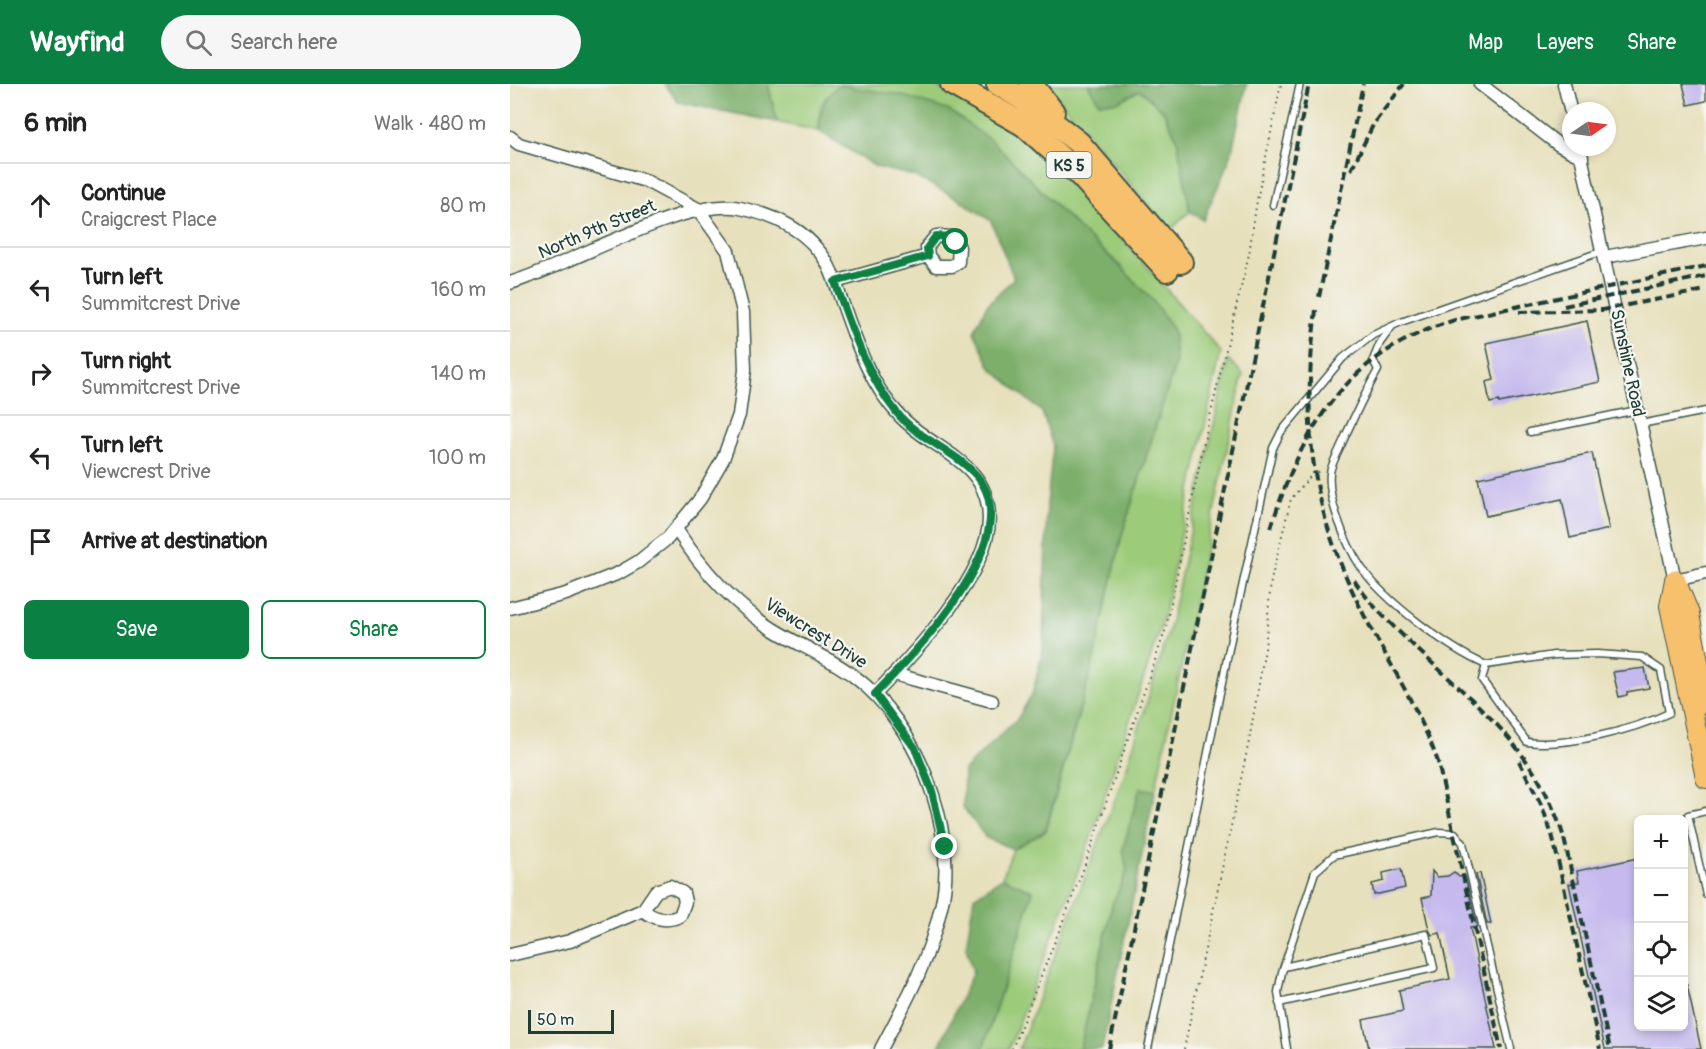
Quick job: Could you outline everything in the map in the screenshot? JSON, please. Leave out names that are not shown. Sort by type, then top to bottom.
[{"type":"highway","name":"KS 5","points":[[952,84],[1024,125],[1081,176],[1174,266],[1079,143],[1024,100],[998,84]]},
{"type":"highway","points":[[1031,84],[1079,143]]},
{"type":"main road","name":"Sunshine Road","points":[[1675,580],[1670,606],[1706,778]]},
{"type":"main road","name":"Sunshine Road","points":[[1675,580],[1689,614],[1706,704]]},
{"type":"street","points":[[1480,84],[1562,146]]},
{"type":"street","points":[[1564,84],[1568,102]]},
{"type":"street","points":[[510,137],[519,144],[646,181],[698,209],[728,251],[743,312],[745,370],[739,415],[723,459],[713,480],[676,529],[638,562],[619,573],[566,594],[510,608]]},
{"type":"street","name":"Sunshine Road","points":[[1582,156],[1675,580]]},
{"type":"street","points":[[698,209],[737,207],[778,219],[805,236],[820,251],[835,282],[864,361],[876,385],[907,423],[975,474],[986,494],[988,506],[986,546],[974,570],[939,621],[875,694]]},
{"type":"street","name":"North 9th Street","points":[[510,283],[698,209]]},
{"type":"street","points":[[1604,254],[1706,238]]},
{"type":"street","points":[[835,282],[928,256]]},
{"type":"street","name":"Viewcrest Drive","points":[[676,529],[713,580],[753,616],[774,630],[836,663],[875,694],[915,748],[932,791],[945,847],[942,902],[922,972],[881,1049]]},
{"type":"street","points":[[1675,580],[1706,573]]},
{"type":"street","points":[[894,674],[992,701]]},
{"type":"street","points":[[510,955],[570,941],[643,910]]},
{"type":"lane","points":[[1273,205],[1300,84]]},
{"type":"lane","points":[[1148,1049],[1235,619],[1273,448],[1281,432],[1343,358],[1373,335],[1604,254]]},
{"type":"lane","points":[[1394,326],[1380,343],[1373,360],[1378,370],[1361,400],[1330,472],[1333,505],[1360,567],[1376,585],[1428,630],[1486,665],[1554,655],[1597,654],[1642,657],[1661,670],[1669,713],[1652,721],[1598,734],[1546,744],[1527,742],[1482,680],[1486,665]]},
{"type":"lane","points":[[1530,432],[1638,410]]},
{"type":"lane","points":[[1641,424],[1706,411]]},
{"type":"lane","points":[[1706,811],[1688,815],[1706,895]]},
{"type":"lane","points":[[1287,1049],[1278,992],[1315,872],[1334,855],[1439,832],[1455,833],[1464,843],[1511,1049]]},
{"type":"lane","points":[[1279,1003],[1434,968],[1426,934],[1284,967]]},
{"type":"path","points":[[1012,1049],[1086,863],[1166,628],[1205,436],[1249,254],[1257,200],[1281,84]]},
{"type":"path","points":[[1184,1049],[1249,741],[1265,649],[1271,580],[1291,499],[1314,472],[1330,472]]},
{"type":"green space","points":[[665,84],[768,84],[777,122],[678,102]]},
{"type":"green space","points":[[768,84],[931,84],[971,104],[1028,143],[1060,172],[1122,238],[1221,352],[1162,623],[1090,840],[1009,1049],[983,1049],[1033,891],[1002,878],[1013,849],[1046,831],[1092,667],[1123,531],[1176,362],[1173,330],[1120,265],[1080,230],[993,142],[826,97],[820,108],[819,131],[777,122]]},
{"type":"green space","points":[[1046,84],[1088,84],[1099,102],[1117,102],[1140,90],[1164,112],[1177,139],[1190,211],[1170,231]]},
{"type":"green space","points":[[1088,84],[1247,84],[1230,159],[1203,220],[1190,211],[1177,139],[1164,112],[1140,90],[1117,102],[1099,102]]},
{"type":"green space","points":[[838,85],[900,95],[950,111],[993,142],[1080,230],[1119,265],[1154,302],[1173,330],[1176,361],[1123,531],[1092,667],[1045,831],[1013,849],[986,838],[963,807],[964,770],[1018,718],[1033,692],[1043,650],[1047,503],[1053,446],[1042,412],[991,368],[974,332],[987,305],[1014,278],[991,221],[955,197],[914,176],[876,167],[819,131],[823,106]]},
{"type":"green space","points":[[1228,359],[1243,374],[1155,791],[1140,788],[1123,849],[1127,871],[1112,905],[1080,1049],[1019,1049],[1125,773],[1169,630]]},
{"type":"green space","points":[[1140,788],[1155,791],[1102,1049],[1080,1049],[1112,905],[1127,871],[1123,849]]},
{"type":"green space","points":[[1002,878],[1033,891],[983,1049],[938,1049],[973,972],[966,947],[974,897]]},
{"type":"building","points":[[1683,84],[1706,84],[1706,101],[1688,105]]},
{"type":"building","points":[[1587,321],[1600,382],[1490,403],[1486,382],[1494,380],[1486,343]]},
{"type":"building","points":[[1592,453],[1609,529],[1570,538],[1562,499],[1486,516],[1478,478]]},
{"type":"building","points":[[1645,668],[1649,688],[1627,692],[1627,695],[1619,697],[1613,672]]},
{"type":"building","points":[[1634,859],[1634,1031],[1688,1031],[1688,990],[1701,1049],[1605,1049],[1569,884],[1579,882],[1577,871]]},
{"type":"building","points":[[1401,869],[1405,888],[1374,895],[1372,884],[1384,881],[1383,873]]},
{"type":"building","points":[[1432,871],[1437,877],[1448,876],[1454,872],[1459,877],[1465,876],[1477,927],[1470,928],[1496,1049],[1369,1049],[1363,1020],[1403,1011],[1399,990],[1450,979],[1440,933],[1432,935],[1429,930],[1422,898],[1431,896]]},
{"type":"building","points":[[1480,873],[1491,924],[1487,924],[1476,874]]},
{"type":"railway","points":[[1109,1049],[1309,84]]},
{"type":"railway","points":[[1319,297],[1363,84]]},
{"type":"railway","points":[[1351,170],[1374,123],[1404,84]]},
{"type":"railway","points":[[1271,528],[1283,491],[1315,426],[1335,398],[1358,373],[1385,352],[1418,334],[1455,320],[1706,266]]},
{"type":"railway","points":[[1564,306],[1706,276]]},
{"type":"railway","points":[[1519,312],[1602,310],[1706,290]]},
{"type":"railway","points":[[1316,310],[1312,353],[1310,432],[1314,469],[1322,505],[1332,542],[1347,579],[1414,707],[1438,762],[1501,1049]]},
{"type":"railway","points":[[1354,580],[1391,624],[1504,732],[1522,755],[1553,807],[1564,838],[1610,1049]]},
{"type":"railway","points":[[1519,761],[1542,806],[1553,838],[1600,1049]]},
{"type":"route","points":[[945,847],[932,791],[915,748],[875,694],[939,621],[974,570],[986,546],[989,521],[986,494],[981,482],[969,468],[899,416],[876,385],[864,361],[835,282],[928,256],[927,248],[936,236],[951,237],[956,242]]}]
